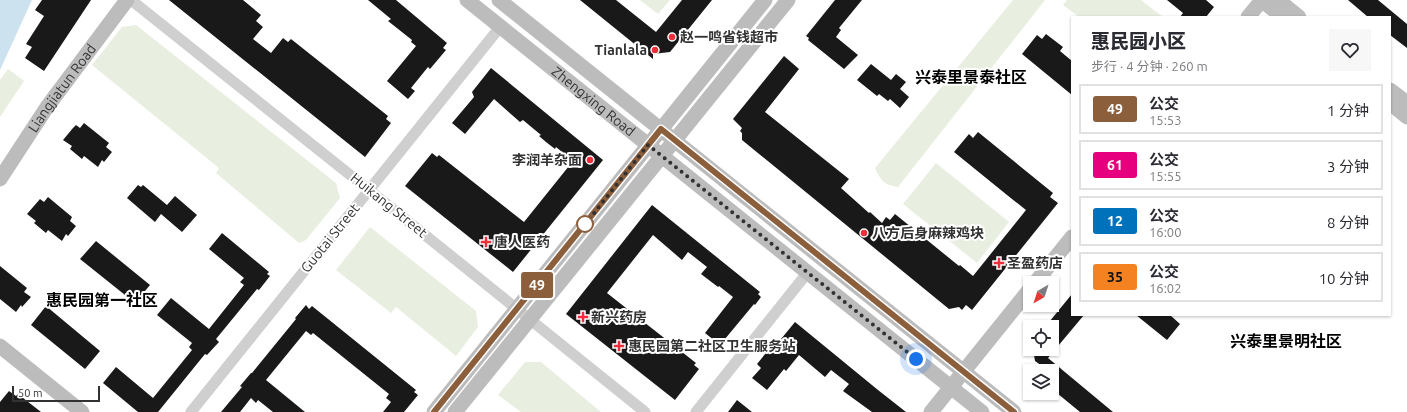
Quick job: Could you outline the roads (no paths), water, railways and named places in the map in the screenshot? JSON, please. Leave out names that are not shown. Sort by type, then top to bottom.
[{"type":"main road","name":"Liangjiatun Road","points":[[0,179],[47,107],[127,0]]},
{"type":"main road","name":"Zhengxing Road","points":[[467,0],[982,412]]},
{"type":"main road","name":"Zhengxing Road","points":[[499,0],[1014,412]]},
{"type":"main road","points":[[434,412],[765,0]]},
{"type":"main road","points":[[455,412],[788,0]]},
{"type":"main road","points":[[1249,16],[1262,0],[1282,16]]},
{"type":"main road","points":[[1278,0],[1298,16]]},
{"type":"main road","points":[[1391,91],[1407,104]]},
{"type":"main road","points":[[1391,104],[1407,117]]},
{"type":"main road","points":[[1041,276],[1071,238]]},
{"type":"main road","points":[[931,412],[1023,298]]},
{"type":"main road","points":[[0,346],[82,412]]},
{"type":"street","name":"Huikang Street","points":[[131,0],[370,190],[645,412]]},
{"type":"street","name":"Guotai Street","points":[[191,412],[500,27]]},
{"type":"street","points":[[696,412],[808,272]]},
{"type":"water","points":[[0,0],[32,0],[0,70]]},
{"type":"place","name":"赵一鸣省钱超市","points":[[672,37]]},
{"type":"place","name":"Tianlala","points":[[655,50]]},
{"type":"place","name":"李润羊杂面","points":[[590,160]]},
{"type":"place","name":"八方后身麻辣鸡块","points":[[864,233]]},
{"type":"place","name":"唐人医药","points":[[486,242]]},
{"type":"place","name":"圣盈药店","points":[[999,263]]},
{"type":"place","name":"新兴药房","points":[[583,317]]},
{"type":"place","name":"惠民园第二社区卫生服务站","points":[[619,346]]},
{"type":"district","name":"兴泰里景泰社区","points":[[971,77]]},
{"type":"district","name":"惠民园第一社区","points":[[102,300]]},
{"type":"district","name":"兴泰里景明社区","points":[[1286,341]]}]
